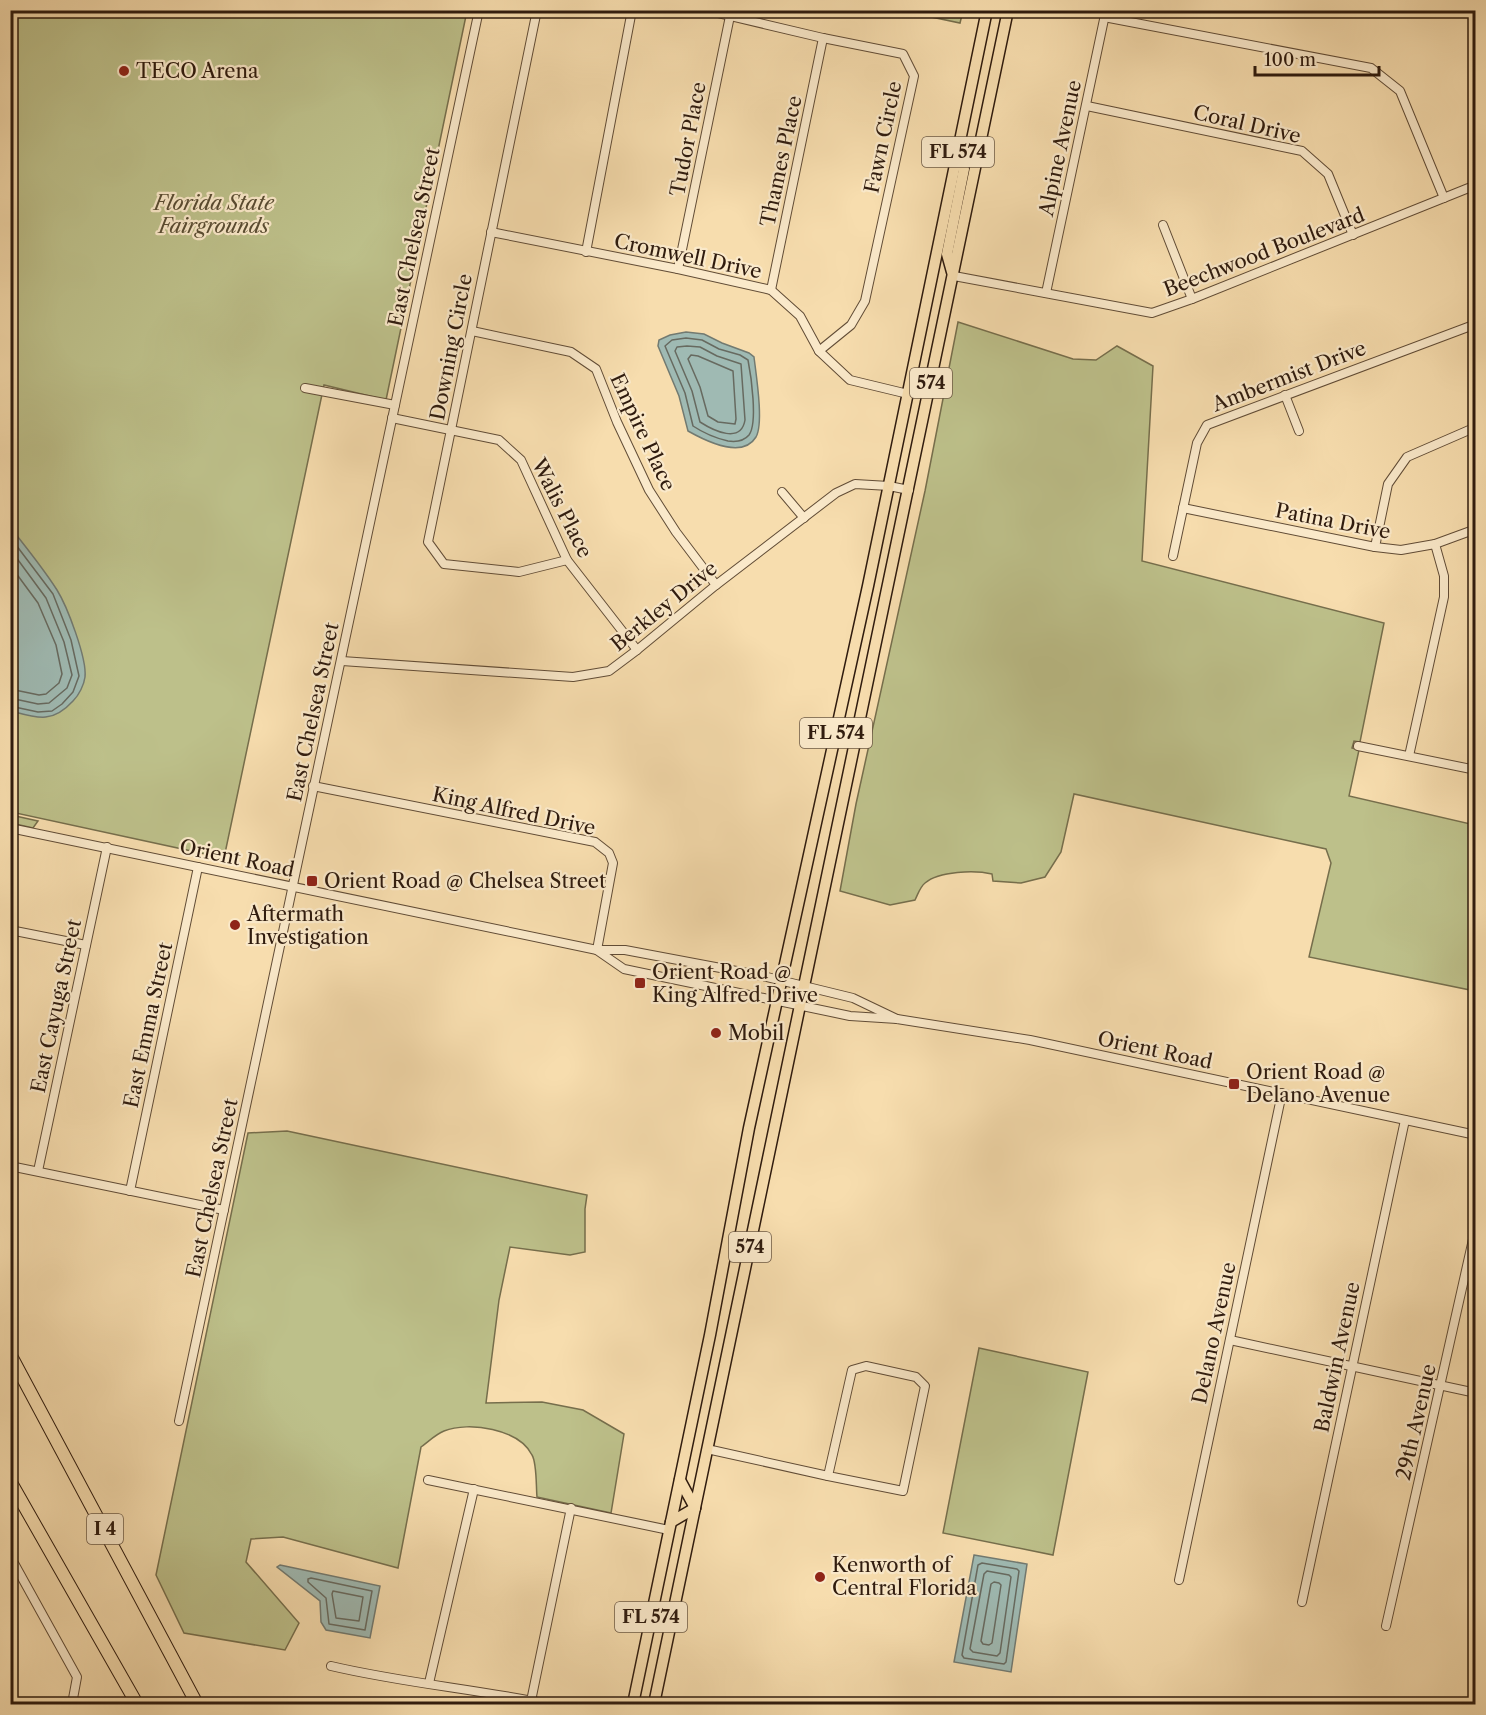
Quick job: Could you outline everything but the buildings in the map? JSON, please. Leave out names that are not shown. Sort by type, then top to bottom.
[{"type":"highway","name":"I 4","points":[[10,1354],[197,1704]]},
{"type":"highway","points":[[10,1481],[137,1704]]},
{"type":"main road","name":"FL 574","points":[[633,1704],[717,1305],[749,1128],[930,294],[987,10]]},
{"type":"main road","name":"574","points":[[654,1704],[1008,10]]},
{"type":"main road","points":[[930,294],[941,282],[954,276],[947,254],[964,169],[957,156]]},
{"type":"main road","points":[[670,1526],[695,1508],[680,1480]]},
{"type":"street","name":"East Chelsea Street","points":[[179,1421],[479,10]]},
{"type":"street","name":"Downing Circle","points":[[537,10],[428,542],[444,564],[519,572],[567,560]]},
{"type":"street","points":[[586,252],[632,10]]},
{"type":"street","points":[[705,10],[730,16]]},
{"type":"street","points":[[1105,14],[1371,68],[1400,91],[1444,198]]},
{"type":"street","name":"Alpine Avenue","points":[[1046,293],[1105,14]]},
{"type":"street","name":"Fawn Circle","points":[[730,16],[903,54],[914,76],[865,301],[850,326],[819,351]]},
{"type":"street","name":"Tudor Place","points":[[678,269],[730,16]]},
{"type":"street","name":"Thames Place","points":[[771,290],[823,38]]},
{"type":"street","name":"Coral Drive","points":[[1087,106],[1302,151],[1328,174],[1353,235]]},
{"type":"street","name":"Beechwood Boulevard","points":[[954,276],[1152,313],[1476,185]]},
{"type":"street","points":[[1163,225],[1192,299]]},
{"type":"street","name":"Cromwell Drive","points":[[491,232],[771,290],[800,316],[819,351],[850,380],[908,394]]},
{"type":"street","name":"Ambermist Drive","points":[[1173,556],[1197,443],[1207,425],[1476,324]]},
{"type":"street","name":"Empire Place","points":[[472,331],[571,352],[596,369],[617,422],[649,490],[676,532],[716,585]]},
{"type":"street","points":[[305,388],[395,405]]},
{"type":"street","points":[[1285,395],[1299,431]]},
{"type":"street","name":"Walis Place","points":[[393,418],[499,440],[521,460],[567,560],[637,650]]},
{"type":"street","points":[[1375,547],[1388,484],[1407,456],[1476,426]]},
{"type":"street","name":"Berkley Drive","points":[[342,661],[573,677],[609,671],[716,585],[836,494],[855,484],[909,490]]},
{"type":"street","points":[[782,492],[804,518]]},
{"type":"street","name":"Patina Drive","points":[[1183,508],[1375,547],[1401,550],[1435,544],[1476,529]]},
{"type":"street","points":[[1409,756],[1444,597],[1444,576],[1435,544]]},
{"type":"street","points":[[1358,746],[1476,770]]},
{"type":"street","name":"King Alfred Drive","points":[[313,786],[595,842],[609,853],[613,863],[597,950]]},
{"type":"street","name":"Orient Road","points":[[10,828],[597,950],[625,950],[782,981],[853,998],[897,1019]]},
{"type":"street","name":"East Cayuga Street","points":[[38,1171],[107,847]]},
{"type":"street","name":"East Emma Street","points":[[130,1191],[198,867]]},
{"type":"street","points":[[10,930],[86,945]]},
{"type":"street","name":"Orient Road","points":[[597,950],[624,969],[850,1016],[897,1019],[1030,1040],[1476,1135]]},
{"type":"street","name":"Delano Avenue","points":[[1179,1580],[1282,1093]]},
{"type":"street","name":"Baldwin Avenue","points":[[1302,1602],[1405,1119]]},
{"type":"street","points":[[10,1166],[224,1210]]},
{"type":"street","name":"29th Avenue","points":[[1386,1626],[1476,1226]]},
{"type":"street","points":[[1230,1340],[1476,1393]]},
{"type":"street","points":[[707,1449],[828,1476],[903,1491],[925,1386],[916,1377],[866,1366],[852,1370],[828,1476]]},
{"type":"street","points":[[428,1480],[670,1526]]},
{"type":"street","points":[[429,1683],[474,1489]]},
{"type":"street","points":[[531,1701],[571,1508]]},
{"type":"street","points":[[10,1556],[77,1677],[72,1704]]},
{"type":"street","points":[[331,1666],[383,1678],[429,1683],[548,1704]]},
{"type":"green space","points":[[963,10],[960,23],[903,11]]},
{"type":"green space","name":"Florida State Fairgrounds","points":[[11,11],[467,11],[386,400],[324,385],[224,858],[11,812]]},
{"type":"green space","points":[[958,322],[1073,359],[1096,360],[1117,346],[1153,366],[1142,561],[1384,623],[1360,742],[1354,741],[1352,748],[1359,750],[1349,796],[1475,825],[1475,991],[1309,957],[1331,863],[1326,849],[1074,794],[1061,852],[1045,877],[1021,883],[993,881],[992,874],[985,873],[948,874],[925,883],[915,900],[890,905],[840,891],[856,804],[925,491]]},
{"type":"green space","points":[[11,815],[38,821],[33,828],[11,823]]},
{"type":"green space","points":[[287,1131],[587,1195],[585,1252],[570,1255],[510,1247],[499,1300],[486,1403],[542,1402],[583,1410],[624,1434],[611,1513],[537,1497],[535,1464],[526,1446],[505,1433],[479,1427],[466,1427],[444,1431],[421,1447],[398,1568],[283,1537],[251,1539],[246,1562],[299,1623],[285,1650],[184,1633],[156,1575],[248,1133]]},
{"type":"green space","points":[[979,1348],[1088,1372],[1053,1555],[943,1533]]},
{"type":"water","points":[[686,332],[704,334],[754,357],[759,421],[756,437],[750,444],[733,448],[723,446],[688,431],[679,396],[658,346],[659,340]]},
{"type":"water","points":[[10,527],[57,590],[71,620],[83,658],[85,677],[81,690],[65,708],[51,716],[29,716],[11,711]]},
{"type":"water","points":[[974,1555],[1027,1564],[1011,1672],[954,1662]]},
{"type":"water","points":[[280,1565],[380,1586],[370,1638],[326,1630],[321,1622],[320,1601],[277,1567]]},
{"type":"place","name":"TECO Arena","points":[[124,71]]},
{"type":"place","name":"Orient Road @ Chelsea Street","points":[[312,881]]},
{"type":"place","name":"Aftermath Investigation","points":[[235,925]]},
{"type":"place","name":"Orient Road @ King Alfred Drive","points":[[640,983]]},
{"type":"place","name":"Mobil","points":[[716,1033]]},
{"type":"place","name":"Orient Road @ Delano Avenue","points":[[1234,1084]]},
{"type":"place","name":"Kenworth of Central Florida","points":[[820,1577]]}]
